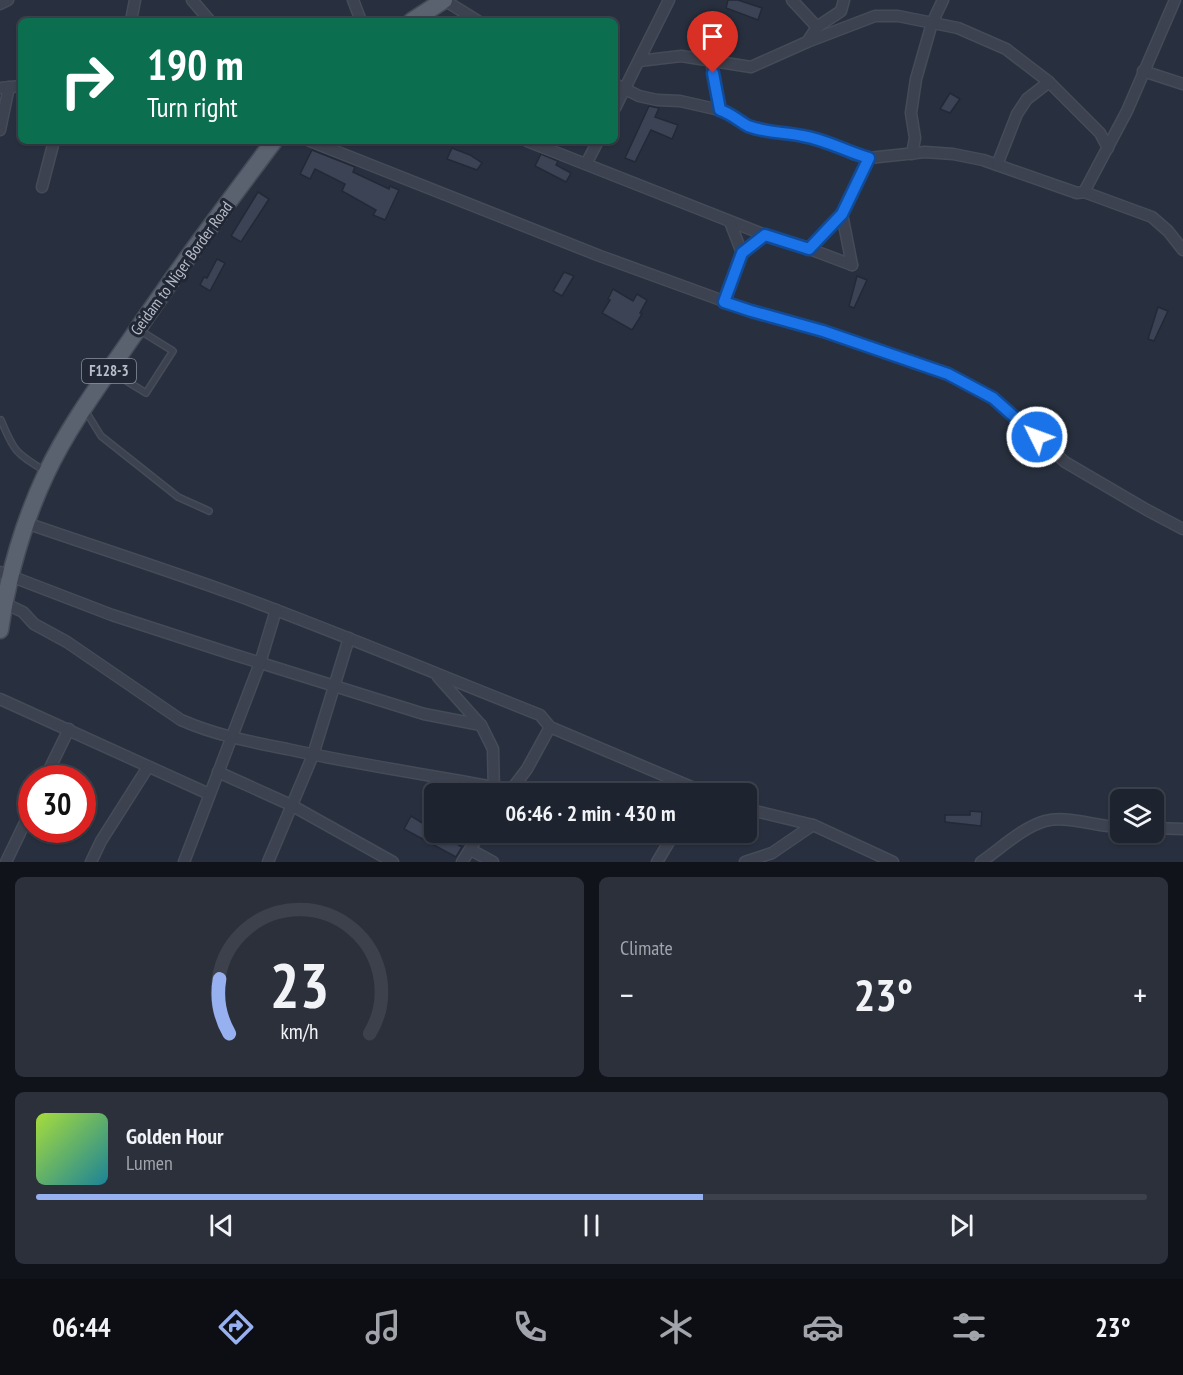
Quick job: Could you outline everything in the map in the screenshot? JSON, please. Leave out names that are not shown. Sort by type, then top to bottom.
[{"type":"main road","points":[[417,18],[444,0]]},
{"type":"main road","name":"Geidam to Niger Border Road","points":[[0,630],[5,574],[47,472],[84,408],[137,329],[272,144]]},
{"type":"street","points":[[0,4],[8,0]]},
{"type":"street","points":[[131,18],[135,0]]},
{"type":"street","points":[[192,0],[207,18]]},
{"type":"street","points":[[353,0],[360,18]]},
{"type":"street","points":[[444,0],[473,18]]},
{"type":"street","points":[[669,0],[639,61],[620,86],[639,96],[680,101],[720,110],[749,126],[804,136],[869,158],[925,152],[953,154],[997,165],[1077,193],[1084,192],[1152,217],[1168,231],[1183,250]]},
{"type":"street","points":[[792,0],[817,27]]},
{"type":"street","points":[[807,42],[817,27],[841,10],[844,0]]},
{"type":"street","points":[[912,154],[915,138],[911,112],[916,79],[932,22],[943,0]]},
{"type":"street","points":[[1084,192],[1127,111],[1175,0]]},
{"type":"street","points":[[639,61],[681,56],[751,67],[807,42],[876,16],[898,16],[932,22],[958,28],[1006,49],[1048,82],[1093,124],[1108,148]]},
{"type":"street","points":[[711,61],[720,110]]},
{"type":"street","points":[[1143,71],[1183,84]]},
{"type":"street","points":[[997,165],[1017,114],[1026,99],[1048,82]]},
{"type":"street","points":[[0,130],[4,88]]},
{"type":"street","points":[[42,187],[53,144]]},
{"type":"street","points":[[318,144],[600,256],[724,302],[831,334],[948,374],[993,398],[1065,462],[1183,529]]},
{"type":"street","points":[[535,144],[730,222],[852,265],[842,214]]},
{"type":"street","points":[[586,164],[596,144]]},
{"type":"street","points":[[809,249],[842,214],[869,158]]},
{"type":"street","points":[[730,222],[742,253]]},
{"type":"street","points":[[724,302],[742,253],[765,235]]},
{"type":"street","points":[[26,522],[349,638],[540,715],[550,727],[682,783]]},
{"type":"street","points":[[5,574],[112,615],[260,663],[424,714],[480,725]]},
{"type":"street","points":[[4,603],[23,612],[34,624],[68,642],[181,720],[231,737],[458,783]]},
{"type":"street","points":[[184,862],[260,663],[276,610]]},
{"type":"street","points":[[268,862],[313,755],[349,638]]},
{"type":"street","points":[[436,674],[480,725],[493,749],[494,783]]},
{"type":"street","points":[[0,699],[209,794]]},
{"type":"street","points":[[516,783],[527,769],[550,727]]},
{"type":"street","points":[[51,765],[69,729]]},
{"type":"street","points":[[91,862],[148,766]]},
{"type":"street","points":[[218,772],[291,805],[393,862]]},
{"type":"street","points":[[757,811],[813,825],[893,862]]},
{"type":"street","points":[[981,862],[1013,838],[1045,821],[1066,820],[1110,826]]},
{"type":"street","points":[[745,862],[772,853],[813,825]]},
{"type":"street","points":[[1164,828],[1183,829]]},
{"type":"street","points":[[6,862],[18,837]]},
{"type":"street","points":[[462,862],[475,843]]},
{"type":"street","points":[[657,862],[668,843]]},
{"type":"street","points":[[471,850],[493,862]]},
{"type":"lane","points":[[110,370],[146,393],[173,351],[137,329]]},
{"type":"lane","points":[[84,408],[101,436],[178,497],[209,511]]},
{"type":"lane","points":[[1,420],[10,444],[19,455],[47,472]]},
{"type":"building","points":[[728,0],[738,0],[762,8],[758,20],[726,8]]},
{"type":"building","points":[[950,93],[960,99],[950,113],[940,109]]},
{"type":"building","points":[[649,106],[659,108],[655,117],[678,125],[672,139],[651,130],[635,162],[625,158]]},
{"type":"building","points":[[452,148],[482,163],[477,170],[447,159]]},
{"type":"building","points":[[312,150],[355,167],[353,172],[389,189],[390,186],[399,190],[385,220],[373,215],[376,210],[342,191],[345,184],[315,169],[310,179],[300,174]]},
{"type":"building","points":[[541,154],[558,161],[556,165],[571,173],[566,182],[535,166]]},
{"type":"building","points":[[258,192],[269,199],[241,242],[231,236]]},
{"type":"building","points":[[217,259],[225,263],[210,291],[200,285],[204,277],[207,278]]},
{"type":"building","points":[[564,272],[574,276],[562,296],[553,291]]},
{"type":"building","points":[[857,276],[867,280],[854,308],[849,306]]},
{"type":"building","points":[[613,289],[633,301],[637,294],[647,300],[632,330],[602,313],[610,300],[608,299]]},
{"type":"building","points":[[1158,307],[1168,311],[1154,341],[1148,339]]},
{"type":"building","points":[[970,811],[982,812],[981,826],[945,822],[945,815],[970,815]]},
{"type":"building","points":[[411,816],[424,824],[424,840],[404,829]]},
{"type":"building","points":[[430,843],[455,843],[462,847],[456,857]]},
{"type":"route","points":[[713,73],[720,110],[749,126],[804,136],[869,158],[842,214],[809,249],[765,235],[742,253],[724,302],[823,331],[948,374],[993,398],[1037,437]]}]
